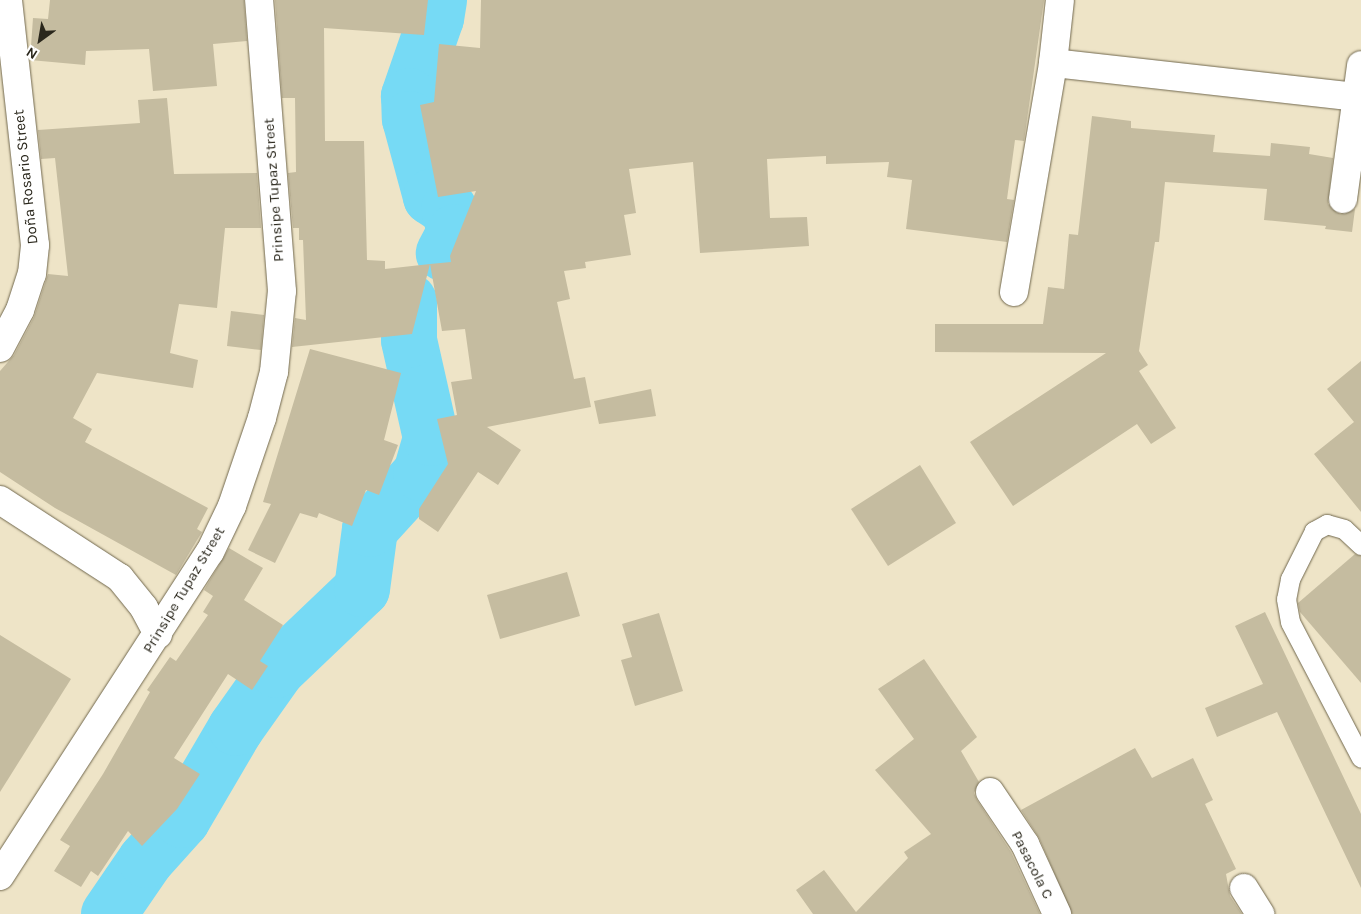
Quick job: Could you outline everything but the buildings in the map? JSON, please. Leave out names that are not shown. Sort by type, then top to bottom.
[{"type":"street","name":"Doña Rosario Street","points":[[0,348],[20,310],[32,274],[35,246],[8,0]]},
{"type":"street","name":"Prinsipe Tupaz Street","points":[[0,876],[210,552],[232,506],[274,372],[282,291],[259,0]]},
{"type":"street","points":[[1014,292],[1053,63],[1060,0]]},
{"type":"street","points":[[1053,63],[1355,96]]},
{"type":"street","points":[[1343,199],[1355,96],[1361,65]]},
{"type":"street","points":[[0,500],[120,578],[144,608],[158,634]]},
{"type":"street","name":"Pasacola C","points":[[990,792],[1025,844],[1057,914]]},
{"type":"street","points":[[1244,888],[1260,914]]},
{"type":"lane","points":[[1361,545],[1344,529],[1327,524],[1314,530],[1290,580],[1286,599],[1290,622],[1361,758]]},
{"type":"waterway","points":[[439,0],[436,18],[409,96],[410,119],[431,197],[449,209],[455,232],[444,253]]},
{"type":"waterway","points":[[109,914],[146,860],[182,820],[236,728],[277,670],[362,589],[370,529],[421,473],[431,438],[409,340],[409,301]]}]
